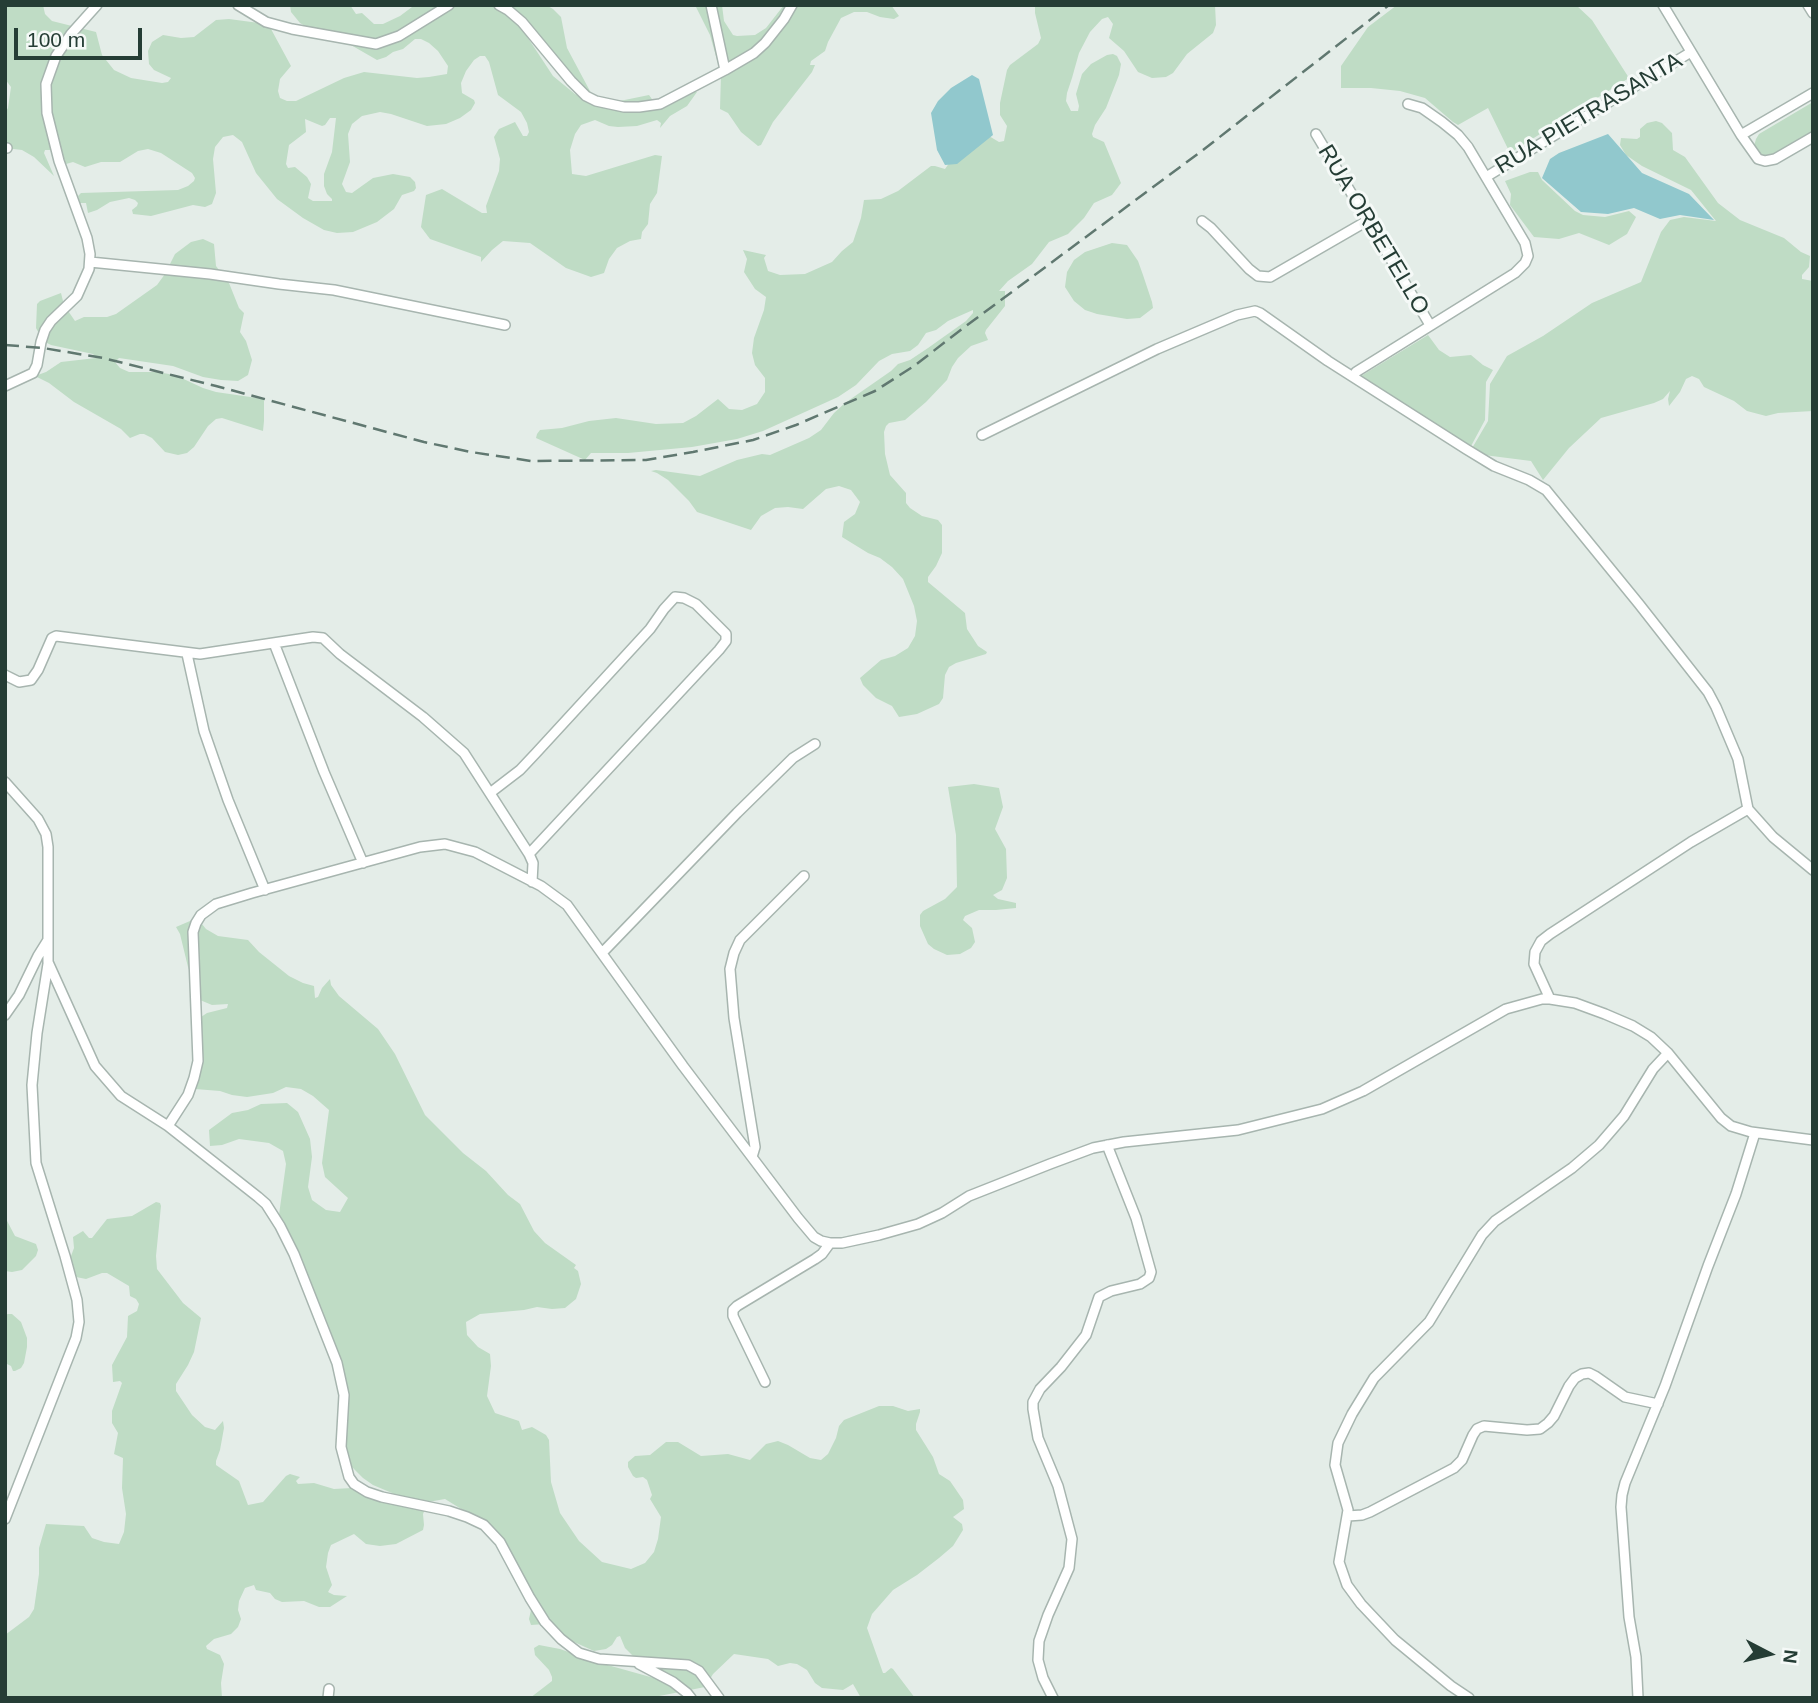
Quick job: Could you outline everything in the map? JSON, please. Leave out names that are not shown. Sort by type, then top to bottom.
[{"type":"street","points":[[8,385],[30,375],[35,369],[45,330],[77,296],[90,262],[87,238],[59,160],[47,113],[46,84],[56,56],[97,5]]},
{"type":"street","points":[[238,5],[266,22],[376,44],[399,36],[449,5]]},
{"type":"street","points":[[499,5],[522,22],[586,96],[624,107],[660,104],[725,70],[765,43],[792,5]]},
{"type":"street","points":[[711,5],[725,70]]},
{"type":"street","points":[[1662,5],[1758,159],[1775,159],[1813,137]]},
{"type":"street","points":[[1808,5],[1813,13]]},
{"type":"street","name":"RUA PIETRASANTA","points":[[1486,177],[1691,52]]},
{"type":"street","points":[[1741,135],[1813,93]]},
{"type":"street","points":[[1356,372],[1515,273],[1528,256],[1525,243],[1458,135],[1422,108],[1408,104]]},
{"type":"street","name":"RUA ORBETELLO","points":[[1316,134],[1430,325]]},
{"type":"street","points":[[1202,221],[1249,269],[1264,277],[1277,275],[1367,221]]},
{"type":"street","points":[[90,262],[334,290],[505,326]]},
{"type":"street","points":[[982,435],[1157,349],[1237,315],[1255,311],[1260,313],[1328,361],[1466,449],[1494,466],[1546,490],[1708,692],[1738,759],[1748,809],[1773,837],[1813,870]]},
{"type":"street","points":[[490,793],[513,776],[536,753],[641,639],[675,597],[684,597],[696,604],[726,634],[726,641],[719,650],[529,855]]},
{"type":"street","points":[[5,675],[19,682],[31,680],[52,638],[56,636],[187,654],[220,652],[313,636],[323,638],[458,747],[529,855],[533,863],[533,882]]},
{"type":"street","points":[[274,643],[363,863]]},
{"type":"street","points":[[187,654],[204,732],[228,800],[265,890]]},
{"type":"street","points":[[602,953],[793,758],[815,744]]},
{"type":"street","points":[[5,782],[38,820],[46,834],[48,847],[48,962],[32,1085],[36,1163],[65,1256],[79,1322],[76,1338],[5,1519]]},
{"type":"street","points":[[1550,999],[1534,964],[1535,952],[1550,934],[1691,842],[1748,809]]},
{"type":"street","points":[[168,1126],[188,1095],[198,1061],[193,928],[201,915],[216,904],[419,847],[445,844],[475,852],[533,882],[567,905],[798,1218],[814,1237],[830,1243],[879,1236],[918,1224],[969,1196],[1000,1183],[1107,1145],[1238,1130],[1322,1109],[1363,1091],[1506,1009],[1550,999],[1585,1007],[1633,1026],[1651,1037],[1731,1126],[1755,1133],[1813,1140]]},
{"type":"street","points":[[752,1157],[755,1147],[734,1018],[730,968],[740,940],[804,876]]},
{"type":"street","points":[[5,1015],[19,995],[48,940]]},
{"type":"street","points":[[48,962],[95,1066],[108,1084],[121,1096],[168,1126],[258,1196],[280,1226],[294,1254],[337,1363],[345,1405],[341,1447],[349,1477],[354,1484],[382,1497],[449,1511],[484,1525],[500,1542],[545,1622],[579,1653],[599,1659],[695,1667],[719,1698]]},
{"type":"street","points":[[1469,1698],[1395,1640],[1347,1585],[1339,1562],[1348,1516],[1337,1473],[1336,1452],[1342,1431],[1374,1378],[1429,1322],[1488,1227],[1572,1168],[1599,1145],[1624,1116],[1653,1069],[1668,1053]]},
{"type":"street","points":[[1638,1698],[1621,1507],[1625,1483],[1658,1404],[1743,1174],[1755,1133]]},
{"type":"street","points":[[1053,1698],[1038,1660],[1039,1641],[1069,1568],[1072,1539],[1058,1486],[1038,1438],[1033,1402],[1040,1389],[1086,1335],[1099,1297],[1140,1284],[1149,1278],[1151,1272],[1136,1218],[1107,1145]]},
{"type":"street","points":[[765,1382],[733,1316],[733,1310],[815,1259],[830,1243]]},
{"type":"street","points":[[1348,1516],[1370,1512],[1454,1468],[1462,1461],[1477,1429],[1484,1426],[1540,1429],[1554,1416],[1569,1386],[1582,1374],[1595,1376],[1625,1397],[1658,1404]]},
{"type":"street","points":[[635,1662],[673,1682],[691,1698]]},
{"type":"green space","points":[[5,5],[43,5],[45,14],[52,21],[96,32],[102,55],[114,70],[131,78],[162,83],[171,78],[154,70],[149,64],[148,51],[152,42],[163,35],[194,37],[216,20],[259,23],[271,29],[291,66],[280,79],[280,98],[296,101],[344,78],[364,72],[417,78],[447,74],[448,66],[438,51],[421,39],[415,39],[403,49],[377,60],[337,37],[312,30],[300,23],[291,12],[290,5],[350,5],[356,14],[362,13],[374,24],[383,24],[412,7],[422,5],[546,5],[561,17],[567,48],[591,93],[585,92],[525,28],[528,38],[553,76],[575,94],[592,103],[605,104],[649,95],[654,102],[697,92],[687,106],[670,116],[660,128],[661,123],[657,120],[637,126],[618,127],[595,120],[581,125],[575,134],[570,150],[572,174],[586,176],[655,155],[662,156],[657,193],[650,204],[648,224],[641,239],[617,248],[604,273],[591,277],[566,268],[530,243],[503,241],[481,262],[481,257],[430,239],[421,227],[426,195],[442,189],[482,213],[487,213],[486,206],[499,171],[500,159],[494,137],[499,129],[515,122],[523,136],[527,136],[529,132],[521,112],[498,95],[485,56],[474,60],[461,83],[462,93],[475,103],[471,110],[460,118],[446,124],[427,126],[380,112],[362,116],[352,124],[348,134],[350,162],[342,184],[346,192],[352,193],[373,178],[393,174],[410,177],[416,188],[402,195],[394,209],[377,222],[353,232],[337,233],[324,230],[277,199],[256,173],[242,142],[233,135],[223,137],[215,147],[213,159],[216,193],[212,204],[205,207],[193,205],[151,216],[133,214],[132,210],[138,203],[129,198],[110,202],[88,213],[86,203],[80,203],[78,196],[81,193],[178,190],[188,186],[195,178],[192,173],[161,153],[148,149],[138,151],[120,162],[101,162],[85,167],[73,162],[66,164],[52,150],[45,150],[54,176],[34,157],[22,150],[5,148],[5,113],[11,87],[5,79]],"holes":[[[330,118],[336,118],[332,152],[324,174],[324,186],[332,201],[313,201],[308,198],[311,184],[307,177],[295,167],[288,168],[286,164],[289,145],[306,132],[305,119],[322,126]]]},
{"type":"green space","points":[[695,5],[722,5],[724,21],[733,35],[737,36],[755,35],[766,28],[784,5],[891,5],[899,16],[894,19],[867,12],[854,12],[841,18],[825,51],[811,61],[810,65],[815,65],[812,72],[758,146],[741,132],[728,113],[720,109],[721,74],[710,35]]},
{"type":"green space","points":[[1035,5],[1215,5],[1216,25],[1213,33],[1187,54],[1173,73],[1166,77],[1152,78],[1138,72],[1124,51],[1109,38],[1113,24],[1108,17],[1102,19],[1090,32],[1079,53],[1066,101],[1071,111],[1078,111],[1076,94],[1082,74],[1091,64],[1107,55],[1117,56],[1121,64],[1119,75],[1092,134],[1104,142],[1121,183],[1112,195],[1094,203],[1068,234],[1049,242],[1032,264],[999,291],[1005,291],[1005,306],[986,330],[988,340],[971,346],[958,358],[947,380],[905,420],[886,426],[885,454],[890,475],[906,493],[906,503],[910,508],[922,516],[938,520],[942,525],[942,553],[928,577],[928,582],[965,613],[967,629],[978,646],[987,652],[949,667],[945,675],[943,698],[939,704],[917,714],[899,717],[892,706],[876,698],[863,685],[860,678],[881,660],[908,648],[915,636],[917,621],[914,606],[903,579],[892,567],[842,537],[844,522],[855,514],[860,502],[851,490],[839,486],[826,489],[803,509],[775,508],[761,516],[751,530],[697,512],[668,480],[651,471],[700,476],[737,460],[762,454],[770,455],[809,438],[821,430],[845,403],[898,364],[910,360],[966,321],[973,310],[926,333],[910,351],[892,354],[879,361],[856,385],[838,397],[763,431],[737,439],[692,447],[628,453],[591,453],[585,460],[536,438],[540,430],[616,418],[656,424],[683,423],[718,399],[729,409],[742,410],[757,404],[765,392],[765,378],[755,365],[752,353],[766,297],[755,289],[744,272],[747,259],[743,250],[766,255],[764,258],[768,271],[780,275],[805,274],[832,262],[853,242],[864,200],[881,199],[898,191],[931,166],[945,169],[959,149],[989,136],[999,142],[1004,141],[1007,126],[1000,115],[1000,103],[1007,70],[1038,44],[1041,38]]},
{"type":"green space","points":[[1397,5],[1576,5],[1592,20],[1629,78],[1510,153],[1488,108],[1458,125],[1425,98],[1400,91],[1341,88],[1341,66],[1368,27]]},
{"type":"green space","points":[[1813,102],[1813,131],[1771,157],[1757,152],[1754,146],[1759,134]]},
{"type":"green space","points":[[1656,121],[1672,133],[1673,150],[1685,157],[1718,203],[1740,220],[1784,238],[1810,256],[1809,267],[1802,279],[1813,281],[1813,411],[1766,416],[1747,411],[1734,401],[1704,387],[1699,379],[1692,376],[1686,379],[1669,406],[1670,391],[1663,399],[1654,403],[1601,418],[1569,448],[1543,480],[1531,461],[1484,455],[1471,450],[1488,421],[1490,384],[1507,356],[1592,303],[1641,282],[1661,232],[1670,220],[1684,217],[1716,221],[1691,190],[1642,166],[1626,155],[1620,145],[1621,138],[1637,139],[1640,137],[1640,129],[1647,123]]},
{"type":"green space","points":[[1530,172],[1538,172],[1542,180],[1575,211],[1583,215],[1605,217],[1629,211],[1636,217],[1627,234],[1609,245],[1579,233],[1559,239],[1534,237],[1510,205],[1511,194],[1505,181]]},
{"type":"green space","points":[[203,239],[214,244],[216,266],[229,283],[239,308],[244,313],[240,332],[252,360],[248,375],[238,381],[221,380],[203,377],[173,366],[119,358],[115,362],[129,372],[175,375],[216,392],[264,399],[263,431],[222,418],[216,419],[194,447],[187,453],[178,455],[165,452],[152,438],[144,434],[130,438],[121,429],[35,376],[61,362],[96,358],[93,354],[43,341],[36,328],[37,304],[61,293],[64,305],[75,321],[84,317],[107,317],[116,314],[157,285],[175,254],[191,242]]},
{"type":"green space","points":[[1112,243],[1127,245],[1138,261],[1153,308],[1140,318],[1127,319],[1085,310],[1074,301],[1065,287],[1067,272],[1074,260],[1085,252]]},
{"type":"green space","points":[[1428,335],[1439,350],[1450,357],[1471,355],[1493,370],[1486,382],[1485,420],[1470,448],[1361,376]]},
{"type":"green space","points":[[974,784],[999,788],[1003,807],[995,829],[1006,849],[1007,878],[1002,890],[993,895],[998,899],[1016,903],[1016,908],[979,910],[965,916],[963,920],[972,928],[975,942],[971,948],[960,954],[947,955],[928,944],[920,926],[920,915],[945,899],[957,887],[956,835],[948,787]]},
{"type":"green space","points":[[197,918],[206,929],[218,936],[248,940],[289,976],[314,986],[315,998],[330,979],[339,996],[378,1029],[395,1054],[425,1115],[520,1204],[534,1231],[545,1243],[576,1265],[574,1268],[578,1271],[581,1284],[576,1299],[565,1308],[537,1307],[480,1314],[466,1322],[467,1335],[478,1347],[490,1354],[487,1396],[495,1413],[519,1421],[522,1430],[532,1427],[546,1435],[549,1440],[551,1482],[560,1513],[579,1541],[602,1562],[631,1569],[645,1563],[654,1552],[661,1517],[650,1499],[652,1495],[647,1480],[633,1476],[628,1467],[628,1462],[635,1456],[650,1455],[666,1442],[678,1442],[701,1456],[728,1454],[750,1460],[766,1444],[778,1441],[810,1458],[821,1460],[828,1454],[844,1420],[879,1406],[893,1406],[908,1411],[920,1409],[916,1430],[933,1457],[939,1474],[950,1481],[963,1500],[964,1509],[953,1517],[962,1524],[963,1530],[953,1546],[939,1558],[893,1590],[872,1614],[867,1628],[883,1673],[893,1669],[915,1698],[861,1698],[853,1684],[843,1690],[822,1688],[815,1683],[807,1670],[797,1664],[778,1666],[768,1659],[734,1654],[713,1674],[705,1687],[649,1698],[530,1698],[552,1681],[549,1670],[535,1655],[534,1648],[539,1645],[661,1680],[659,1670],[633,1656],[625,1648],[620,1636],[606,1649],[594,1651],[545,1624],[531,1625],[531,1610],[520,1576],[484,1523],[445,1499],[428,1502],[423,1514],[423,1530],[396,1544],[366,1544],[354,1534],[331,1545],[326,1567],[332,1585],[328,1592],[347,1596],[330,1607],[319,1607],[304,1601],[282,1602],[270,1593],[256,1590],[254,1585],[245,1588],[239,1601],[241,1619],[238,1627],[231,1634],[214,1639],[206,1646],[220,1655],[224,1664],[222,1698],[5,1698],[5,1635],[29,1617],[34,1609],[39,1574],[39,1548],[46,1524],[84,1526],[92,1538],[119,1544],[124,1532],[126,1514],[122,1488],[123,1458],[114,1454],[118,1433],[112,1423],[112,1411],[122,1383],[113,1382],[112,1365],[127,1337],[128,1316],[137,1311],[139,1304],[130,1296],[129,1286],[107,1273],[86,1279],[73,1274],[68,1264],[74,1248],[73,1237],[83,1231],[92,1238],[107,1219],[132,1216],[156,1202],[160,1203],[157,1269],[183,1303],[201,1318],[194,1352],[176,1384],[176,1391],[192,1415],[205,1427],[215,1430],[223,1421],[216,1465],[239,1481],[248,1505],[263,1502],[290,1474],[300,1477],[296,1481],[298,1484],[314,1483],[334,1489],[352,1488],[395,1496],[363,1478],[345,1457],[343,1441],[348,1399],[343,1367],[278,1222],[286,1164],[283,1151],[269,1143],[239,1139],[210,1146],[209,1130],[232,1113],[261,1104],[287,1103],[298,1112],[310,1139],[312,1157],[308,1187],[312,1200],[326,1210],[340,1212],[348,1198],[325,1177],[322,1163],[329,1110],[301,1089],[286,1087],[273,1093],[247,1097],[195,1089],[202,1061],[201,1017],[227,1008],[228,1004],[212,1005],[200,1000],[188,967],[176,927]]},
{"type":"green space","points":[[5,1217],[15,1236],[36,1244],[38,1250],[36,1256],[22,1270],[5,1271]]},
{"type":"green space","points":[[8,1314],[21,1322],[27,1338],[24,1363],[15,1371],[5,1363],[5,1315]]},
{"type":"water","points":[[972,75],[979,79],[993,135],[957,164],[945,165],[937,150],[931,113],[951,88]]},
{"type":"water","points":[[1608,134],[1642,173],[1689,194],[1714,220],[1680,215],[1660,219],[1634,208],[1608,214],[1581,212],[1542,178],[1550,159],[1559,153]]},
{"type":"railway","points":[[5,345],[103,358],[424,442],[531,461],[646,460],[753,440],[796,425],[875,391],[914,366],[1203,150],[1389,5]]}]
